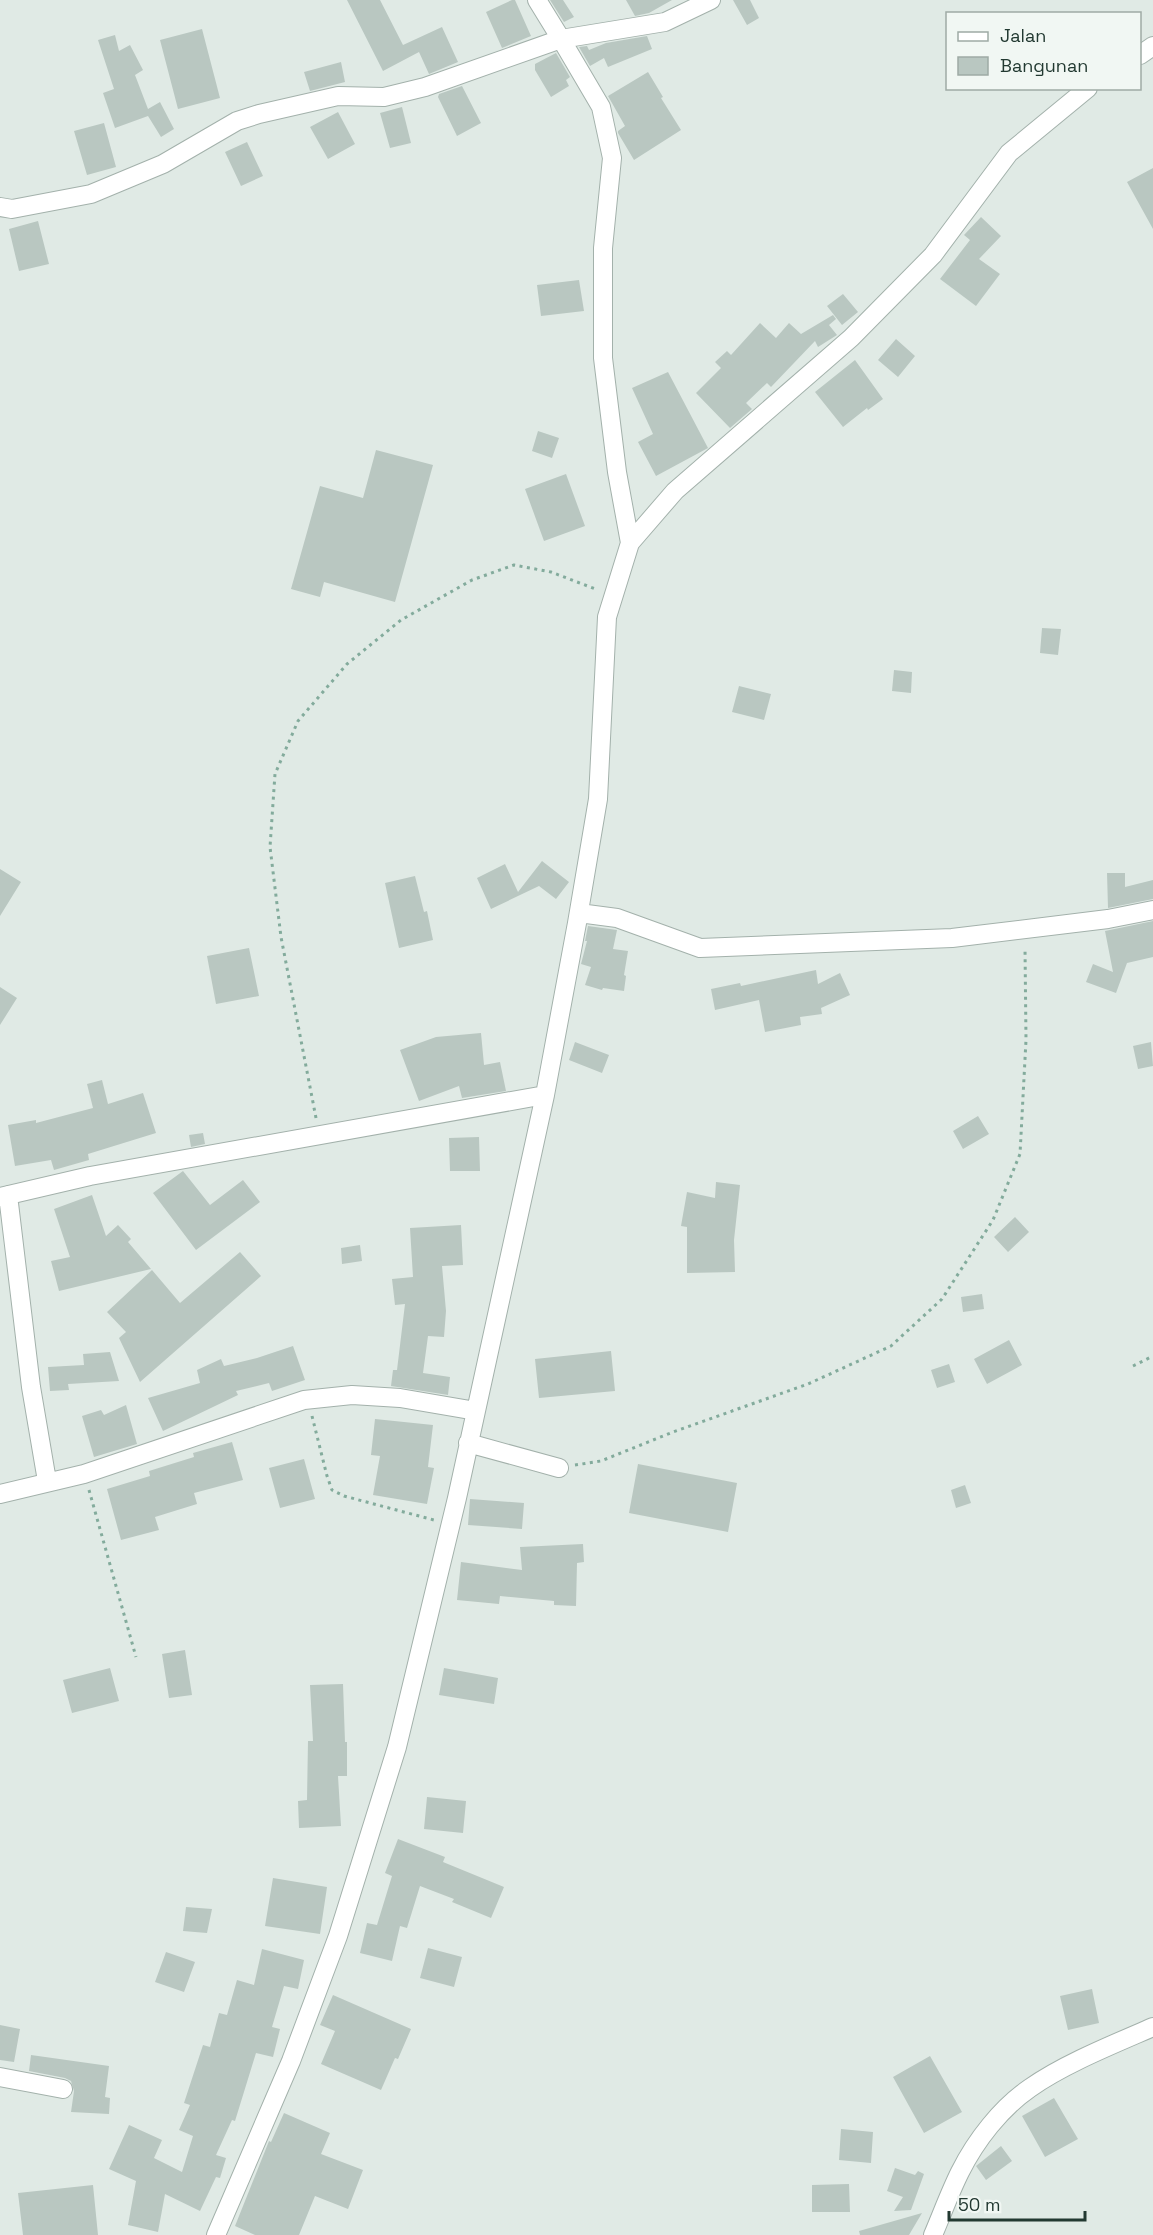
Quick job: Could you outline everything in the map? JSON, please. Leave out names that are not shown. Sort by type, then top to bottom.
[{"type":"street","points":[[537,0],[601,107],[612,158],[603,248],[603,358],[617,472],[630,543]]},
{"type":"street","points":[[0,207],[12,209],[91,194],[162,164],[237,121],[259,114],[338,96],[384,97],[425,87],[561,39],[665,22],[711,0]]},
{"type":"street","points":[[216,2235],[291,2061],[338,1936],[397,1747],[476,1411],[545,1095],[598,799],[608,617],[630,543],[675,491],[850,338],[933,255],[1009,153],[1086,90]]},
{"type":"street","points":[[579,913],[618,918],[700,948],[952,938],[1108,919],[1153,910]]},
{"type":"street","points":[[47,1481],[4,1196],[90,1176],[545,1095]]},
{"type":"street","points":[[0,1494],[84,1474],[308,1400],[352,1395],[400,1398],[476,1411]]},
{"type":"street","points":[[468,1443],[559,1468]]},
{"type":"street","points":[[933,2235],[960,2171],[979,2140],[1003,2110],[1030,2088],[1061,2070],[1153,2027]]},
{"type":"street","points":[[0,2077],[63,2089]]},
{"type":"path","points":[[320,1135],[281,937],[270,847],[275,774],[298,721],[347,664],[401,621],[472,580],[514,565],[551,572],[614,596]]},
{"type":"path","points":[[559,1468],[601,1461],[673,1432],[808,1384],[891,1346],[942,1299],[993,1220],[1020,1154],[1026,1040],[1025,928]]},
{"type":"path","points":[[1133,1366],[1153,1356]]},
{"type":"path","points":[[308,1400],[332,1490],[345,1496],[450,1525]]},
{"type":"path","points":[[84,1474],[136,1657]]},
{"type":"building","points":[[347,0],[380,0],[403,45],[442,27],[458,62],[429,74],[419,52],[383,71]]},
{"type":"building","points":[[515,0],[531,36],[502,48],[486,12]]},
{"type":"building","points":[[550,0],[563,0],[574,17],[564,22]]},
{"type":"building","points":[[626,0],[672,0],[649,13],[635,16]]},
{"type":"building","points":[[733,0],[750,0],[759,18],[747,25]]},
{"type":"building","points":[[202,29],[220,98],[178,109],[160,40]]},
{"type":"building","points":[[115,35],[119,51],[130,45],[143,70],[135,75],[148,109],[160,102],[174,129],[161,137],[148,116],[115,128],[103,93],[114,89],[98,40]]},
{"type":"building","points":[[647,36],[652,49],[608,67],[604,58],[590,66],[579,47],[587,46],[589,50],[606,43]]},
{"type":"building","points":[[556,53],[570,77],[566,80],[569,86],[551,97],[535,70],[535,64]]},
{"type":"building","points":[[341,62],[345,82],[310,91],[304,72]]},
{"type":"building","points":[[648,72],[681,130],[634,160],[618,133],[625,126],[608,96]]},
{"type":"building","points":[[462,86],[481,123],[457,136],[438,97],[439,94]]},
{"type":"building","points":[[402,107],[411,143],[390,148],[380,113]]},
{"type":"building","points":[[338,112],[355,144],[328,159],[310,127]]},
{"type":"building","points":[[104,123],[116,167],[87,175],[74,131]]},
{"type":"building","points":[[247,142],[263,176],[241,186],[225,152]]},
{"type":"building","points":[[1153,168],[1153,229],[1127,182]]},
{"type":"building","points":[[981,217],[1001,236],[979,259],[1000,274],[976,306],[940,279],[970,240],[964,235]]},
{"type":"building","points":[[38,221],[49,264],[19,271],[9,229]]},
{"type":"building","points":[[579,280],[584,311],[541,316],[537,285]]},
{"type":"building","points":[[843,294],[858,312],[842,325],[827,306]]},
{"type":"building","points":[[833,315],[836,319],[829,325],[837,335],[818,347],[815,341],[771,387],[767,383],[746,403],[752,409],[730,428],[696,393],[721,368],[715,362],[727,351],[731,355],[760,323],[776,338],[789,323],[801,334]]},
{"type":"building","points":[[896,339],[915,356],[898,377],[878,360]]},
{"type":"building","points":[[855,360],[883,399],[868,410],[867,408],[843,427],[815,392]]},
{"type":"building","points":[[668,372],[708,448],[656,476],[638,442],[653,434],[632,388]]},
{"type":"building","points":[[538,431],[559,438],[552,458],[532,451]]},
{"type":"building","points":[[376,450],[433,465],[395,602],[324,582],[320,597],[291,589],[320,486],[363,498]]},
{"type":"building","points":[[566,474],[585,526],[544,541],[525,489]]},
{"type":"building","points":[[1042,628],[1061,629],[1058,655],[1040,653]]},
{"type":"building","points":[[894,670],[912,672],[911,693],[892,691]]},
{"type":"building","points":[[739,686],[771,694],[764,720],[732,712]]},
{"type":"building","points":[[542,861],[569,882],[556,899],[539,886],[491,909],[477,878],[505,864],[518,892]]},
{"type":"building","points":[[0,869],[21,882],[0,916]]},
{"type":"building","points":[[1107,873],[1125,873],[1125,887],[1153,880],[1153,899],[1108,908]]},
{"type":"building","points":[[415,876],[424,912],[427,911],[433,940],[399,948],[385,883]]},
{"type":"building","points":[[1153,921],[1153,957],[1127,963],[1116,993],[1086,982],[1093,964],[1113,972],[1105,931]]},
{"type":"building","points":[[588,926],[617,930],[613,949],[628,951],[624,991],[603,988],[602,990],[585,985],[591,967],[581,964]]},
{"type":"building","points":[[249,948],[259,996],[216,1004],[207,956]]},
{"type":"building","points":[[816,970],[818,984],[840,973],[850,995],[821,1008],[822,1014],[800,1017],[801,1025],[765,1032],[759,1000],[715,1010],[711,989],[740,983],[741,986]]},
{"type":"building","points":[[0,987],[17,998],[0,1025]]},
{"type":"building","points":[[481,1033],[484,1065],[500,1062],[506,1091],[462,1098],[459,1086],[419,1101],[400,1050],[436,1037]]},
{"type":"building","points":[[575,1042],[609,1055],[602,1073],[569,1060]]},
{"type":"building","points":[[1151,1042],[1153,1066],[1138,1069],[1133,1046]]},
{"type":"building","points":[[102,1080],[108,1104],[143,1093],[156,1133],[88,1154],[89,1160],[54,1170],[51,1160],[15,1166],[8,1125],[36,1120],[36,1123],[93,1108],[87,1084]]},
{"type":"building","points":[[978,1116],[989,1134],[963,1149],[953,1131]]},
{"type":"building","points":[[203,1133],[205,1144],[191,1147],[189,1135]]},
{"type":"building","points":[[479,1137],[480,1171],[450,1171],[449,1138]]},
{"type":"building","points":[[183,1171],[210,1205],[243,1180],[260,1202],[196,1250],[153,1193]]},
{"type":"building","points":[[716,1182],[740,1185],[734,1240],[735,1272],[687,1273],[687,1227],[681,1226],[687,1192],[715,1198]]},
{"type":"building","points":[[92,1195],[106,1236],[118,1225],[131,1239],[128,1242],[151,1269],[59,1291],[51,1261],[70,1257],[54,1209]]},
{"type":"building","points":[[1015,1217],[1029,1232],[1008,1252],[994,1237]]},
{"type":"building","points":[[461,1225],[463,1265],[442,1266],[446,1311],[444,1337],[428,1336],[423,1373],[450,1377],[448,1395],[391,1386],[393,1370],[397,1370],[405,1304],[395,1305],[392,1279],[413,1277],[410,1228]]},
{"type":"building","points":[[360,1245],[362,1261],[342,1264],[341,1248]]},
{"type":"building","points":[[240,1252],[261,1276],[140,1382],[119,1338],[126,1332],[107,1312],[152,1270],[180,1303]]},
{"type":"building","points":[[982,1294],[984,1309],[963,1312],[961,1297]]},
{"type":"building","points":[[1009,1340],[1022,1365],[987,1384],[974,1359]]},
{"type":"building","points":[[293,1346],[305,1380],[272,1391],[269,1383],[236,1391],[238,1395],[163,1431],[148,1398],[200,1383],[197,1370],[221,1359],[224,1366]]},
{"type":"building","points":[[611,1351],[615,1391],[539,1398],[535,1359]]},
{"type":"building","points":[[110,1352],[119,1381],[68,1384],[69,1390],[50,1391],[48,1367],[84,1365],[83,1354]]},
{"type":"building","points":[[949,1364],[955,1382],[937,1388],[931,1370]]},
{"type":"building","points":[[126,1405],[137,1444],[94,1457],[82,1416],[101,1410],[104,1415]]},
{"type":"building","points":[[375,1419],[433,1425],[428,1467],[434,1468],[427,1504],[373,1495],[380,1456],[371,1455]]},
{"type":"building","points":[[232,1442],[243,1480],[194,1493],[197,1504],[155,1517],[159,1530],[121,1540],[107,1489],[150,1476],[149,1471],[194,1457],[193,1453]]},
{"type":"building","points":[[304,1459],[315,1499],[280,1508],[269,1468]]},
{"type":"building","points":[[638,1464],[737,1483],[728,1532],[629,1513]]},
{"type":"building","points":[[965,1485],[971,1503],[956,1508],[951,1490]]},
{"type":"building","points":[[470,1499],[524,1503],[522,1529],[468,1525]]},
{"type":"building","points":[[583,1544],[584,1562],[577,1563],[576,1606],[554,1605],[554,1601],[500,1596],[499,1604],[457,1600],[461,1562],[522,1570],[520,1547]]},
{"type":"building","points":[[185,1650],[192,1695],[169,1698],[162,1654]]},
{"type":"building","points":[[110,1668],[119,1701],[72,1713],[63,1680]]},
{"type":"building","points":[[444,1668],[498,1678],[494,1704],[439,1695]]},
{"type":"building","points":[[343,1684],[347,1776],[338,1776],[341,1826],[299,1828],[298,1801],[307,1800],[308,1741],[313,1741],[310,1685]]},
{"type":"building","points":[[427,1797],[466,1801],[463,1833],[424,1829]]},
{"type":"building","points":[[398,1839],[445,1857],[443,1862],[504,1887],[491,1918],[452,1902],[454,1899],[420,1886],[407,1928],[400,1926],[392,1961],[360,1953],[367,1923],[377,1925],[392,1876],[385,1873]]},
{"type":"building","points":[[273,1878],[327,1887],[320,1934],[265,1926]]},
{"type":"building","points":[[186,1907],[212,1909],[207,1933],[183,1931]]},
{"type":"building","points":[[428,1948],[462,1957],[454,1987],[420,1978]]},
{"type":"building","points":[[262,1949],[304,1960],[298,1989],[284,1986],[272,2027],[280,2029],[273,2057],[256,2053],[235,2121],[232,2120],[216,2155],[226,2158],[220,2178],[216,2177],[200,2211],[165,2194],[158,2232],[128,2225],[136,2181],[109,2169],[129,2125],[162,2140],[154,2158],[182,2172],[193,2136],[179,2130],[190,2105],[184,2103],[203,2045],[210,2047],[219,2013],[227,2015],[237,1980],[254,1985]]},
{"type":"building","points":[[166,1952],[195,1962],[184,1992],[155,1982]]},
{"type":"building","points":[[1092,1989],[1099,2023],[1068,2030],[1060,1996]]},
{"type":"building","points":[[333,1995],[411,2029],[381,2090],[321,2064],[335,2031],[320,2025]]},
{"type":"building","points":[[0,2025],[20,2029],[14,2062],[0,2060]]},
{"type":"building","points":[[31,2055],[109,2066],[105,2097],[110,2098],[109,2114],[71,2112],[74,2091],[71,2081],[29,2071]]},
{"type":"building","points":[[930,2056],[962,2112],[924,2133],[893,2077]]},
{"type":"building","points":[[1054,2098],[1078,2139],[1045,2157],[1022,2116]]},
{"type":"building","points":[[284,2113],[330,2133],[321,2154],[363,2170],[348,2209],[315,2196],[299,2235],[255,2235],[235,2226],[269,2141],[271,2142]]},
{"type":"building","points":[[841,2129],[873,2132],[871,2163],[839,2160]]},
{"type":"building","points":[[1001,2146],[1012,2161],[986,2180],[976,2166]]},
{"type":"building","points":[[895,2168],[915,2175],[918,2171],[924,2174],[911,2210],[894,2211],[903,2197],[887,2191]]},
{"type":"building","points":[[849,2184],[850,2212],[812,2212],[812,2185]]},
{"type":"building","points":[[93,2185],[98,2235],[23,2235],[18,2193]]},
{"type":"building","points":[[922,2213],[909,2235],[860,2235],[859,2231]]}]
